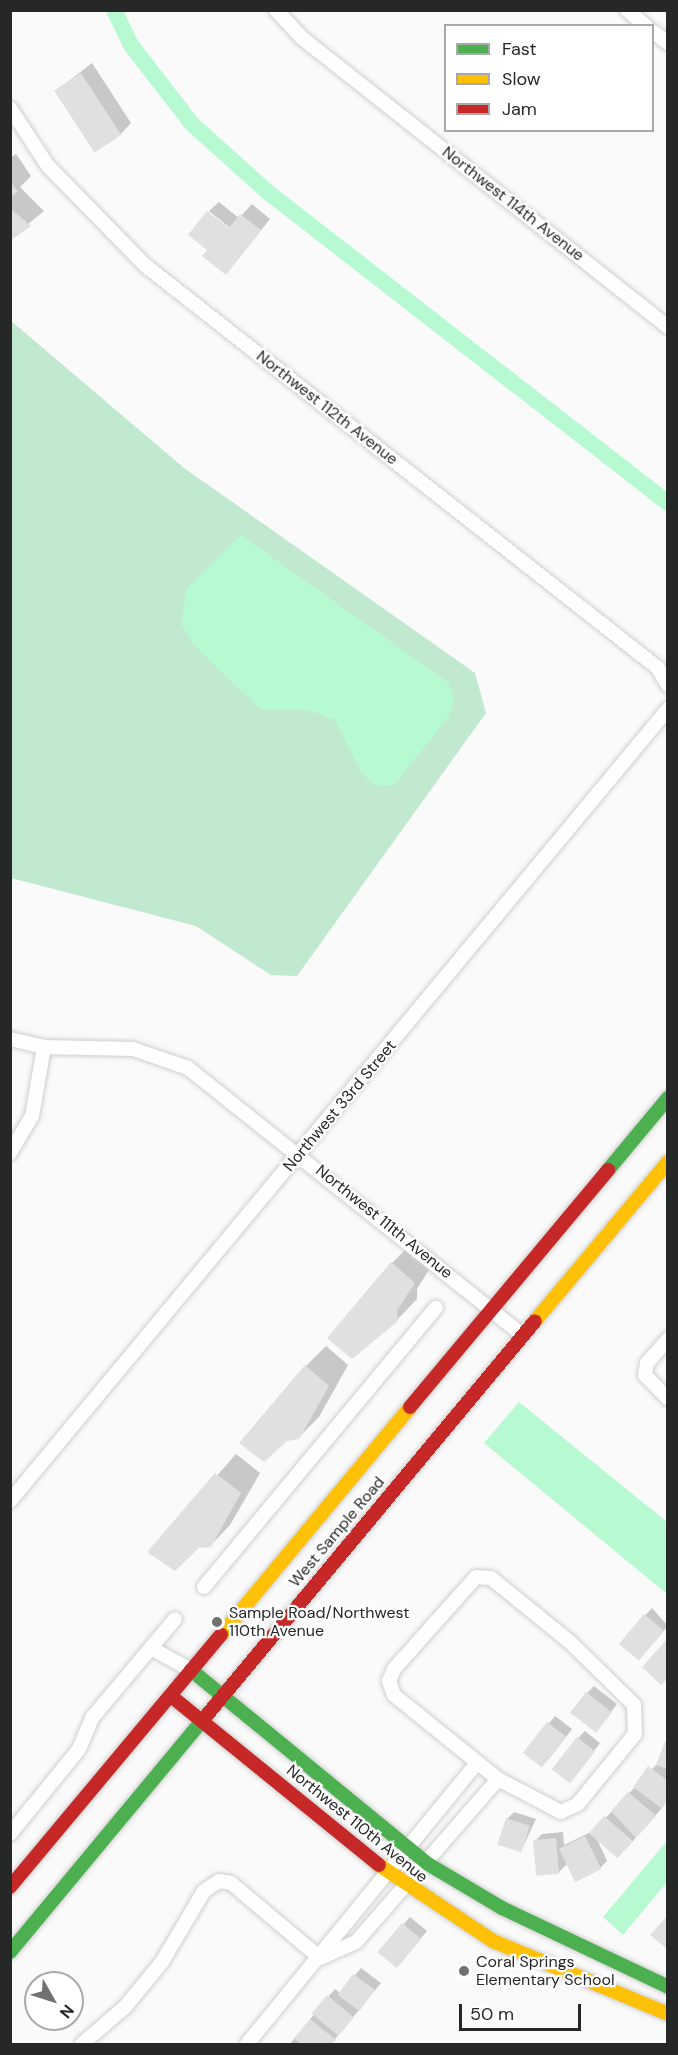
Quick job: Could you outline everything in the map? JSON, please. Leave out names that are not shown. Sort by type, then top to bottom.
[{"type":"main road","name":"West Sample Road","points":[[10,1887],[668,1098]]},
{"type":"main road","name":"West Sample Road","points":[[10,1952],[668,1162]]},
{"type":"main road","name":"Northwest 110th Avenue","points":[[191,1670],[428,1864],[502,1908],[668,1987]]},
{"type":"main road","name":"Northwest 110th Avenue","points":[[171,1696],[405,1886],[494,1941],[668,2014]]},
{"type":"street","name":"Northwest 114th Avenue","points":[[276,10],[302,38],[668,327]]},
{"type":"street","points":[[627,10],[644,24]]},
{"type":"street","points":[[654,32],[668,43]]},
{"type":"street","name":"Northwest 112th Avenue","points":[[10,108],[48,166],[146,266],[658,668],[668,685]]},
{"type":"street","name":"Northwest 33rd Street","points":[[10,1501],[668,709]]},
{"type":"street","name":"Northwest 111th Avenue","points":[[10,1039],[44,1047],[162,1055],[188,1068],[300,1154],[522,1335]]},
{"type":"street","points":[[10,1153],[32,1116],[44,1047]]},
{"type":"street","points":[[204,1587],[436,1308]]},
{"type":"street","points":[[668,1339],[647,1363],[645,1375],[668,1399]]},
{"type":"street","points":[[476,1577],[491,1578],[570,1642],[634,1705],[639,1719],[635,1734],[578,1804],[561,1812],[498,1779],[477,1764],[394,1695],[389,1681],[394,1669],[476,1577]]},
{"type":"street","points":[[10,1834],[79,1749],[92,1718],[175,1619]]},
{"type":"street","points":[[151,1648],[191,1670]]},
{"type":"street","points":[[247,2044],[320,1958],[385,1871],[407,1849],[477,1764]]},
{"type":"street","points":[[320,1958],[356,1942],[405,1886],[428,1864],[498,1779]]},
{"type":"street","points":[[82,2044],[125,2007],[162,1962],[204,1891],[219,1881],[231,1883],[320,1958]]},
{"type":"shaded area","points":[[10,320],[184,468],[475,673],[486,713],[297,976],[271,975],[196,926],[11,878]]},
{"type":"shaded area","points":[[241,535],[449,683],[454,701],[448,718],[394,785],[374,786],[361,772],[335,720],[308,710],[261,710],[197,648],[181,624],[187,588]]},
{"type":"shaded area","points":[[519,1402],[667,1522],[667,1594],[484,1443]]},
{"type":"shaded area","points":[[667,1841],[667,1882],[623,1935],[603,1917]]},
{"type":"building","points":[[81,73],[121,135],[94,152],[54,90]]},
{"type":"building","points":[[10,181],[18,192],[10,197]]},
{"type":"building","points":[[10,208],[31,226],[10,241]]},
{"type":"building","points":[[207,211],[229,228],[240,214],[261,230],[226,275],[202,256],[207,250],[188,235]]},
{"type":"building","points":[[391,1262],[415,1283],[397,1310],[398,1321],[352,1359],[327,1338]]},
{"type":"building","points":[[305,1365],[329,1386],[299,1439],[287,1441],[264,1462],[239,1443]]},
{"type":"building","points":[[215,1473],[241,1493],[211,1547],[199,1548],[175,1571],[147,1552]]},
{"type":"building","points":[[644,1614],[664,1631],[639,1661],[619,1644]]},
{"type":"building","points":[[668,1638],[668,1678],[661,1685],[642,1667]]},
{"type":"building","points":[[586,1692],[612,1712],[596,1733],[570,1712]]},
{"type":"building","points":[[547,1722],[566,1737],[542,1768],[523,1753]]},
{"type":"building","points":[[577,1737],[595,1751],[570,1783],[552,1769]]},
{"type":"building","points":[[665,1741],[668,1742],[668,1769],[656,1765]]},
{"type":"building","points":[[648,1766],[668,1781],[668,1799],[661,1808],[633,1787]]},
{"type":"building","points":[[628,1792],[656,1816],[636,1838],[611,1811]]},
{"type":"building","points":[[604,1816],[633,1841],[618,1858],[589,1833]]},
{"type":"building","points":[[506,1818],[530,1826],[521,1852],[497,1845]]},
{"type":"building","points":[[585,1836],[601,1869],[575,1882],[559,1849]]},
{"type":"building","points":[[556,1838],[559,1874],[536,1876],[533,1840]]},
{"type":"building","points":[[668,1915],[668,1946],[666,1948],[650,1935]]},
{"type":"building","points":[[402,1923],[421,1939],[397,1968],[378,1952]]},
{"type":"building","points":[[353,1974],[375,1990],[360,2011],[338,1995]]},
{"type":"building","points":[[327,1995],[354,2017],[338,2036],[312,2013]]},
{"type":"building","points":[[310,2019],[336,2040],[332,2044],[301,2044],[294,2038]]},
{"type":"waterway","points":[[114,10],[131,45],[192,124],[269,193],[668,503]]},
{"type":"traffic: fast","points":[[608,1170],[668,1098]]},
{"type":"traffic: fast","points":[[191,1670],[428,1864],[502,1908],[668,1987]]},
{"type":"traffic: fast","points":[[10,1952],[202,1721]]},
{"type":"traffic: slow","points":[[535,1321],[668,1162]]},
{"type":"traffic: slow","points":[[221,1635],[410,1407]]},
{"type":"traffic: slow","points":[[379,1865],[493,1941],[668,2014]]},
{"type":"traffic: jam","points":[[410,1407],[608,1170]]},
{"type":"traffic: jam","points":[[202,1721],[535,1321]]},
{"type":"traffic: jam","points":[[10,1887],[221,1635]]},
{"type":"traffic: jam","points":[[171,1696],[379,1865]]},
{"type":"place","name":"Sample Road/Northwest 110th Avenue","points":[[217,1622]]},
{"type":"place","name":"Coral Springs Elementary School","points":[[464,1971]]}]
